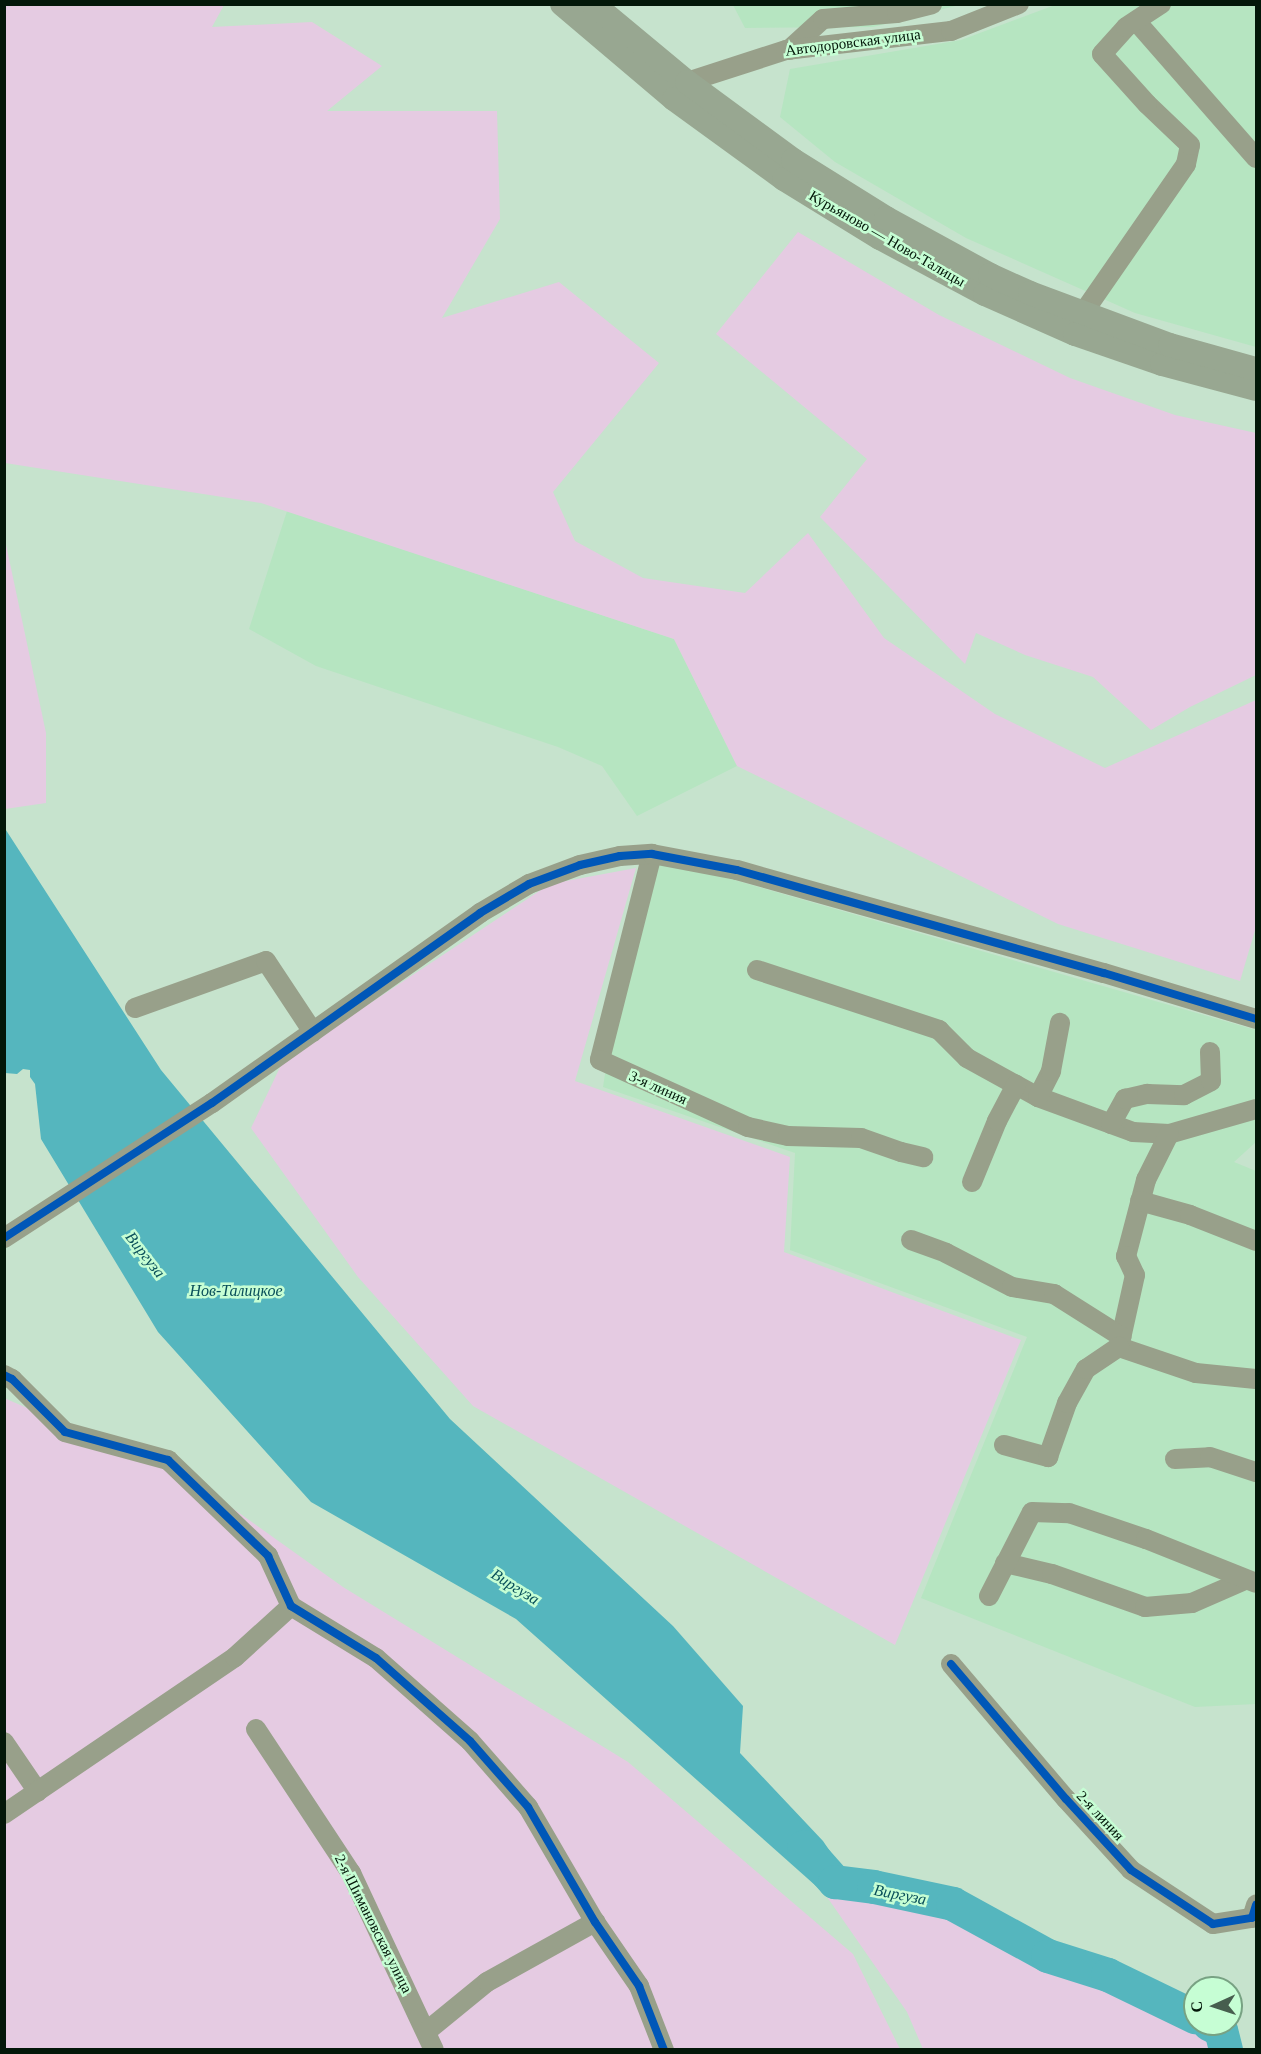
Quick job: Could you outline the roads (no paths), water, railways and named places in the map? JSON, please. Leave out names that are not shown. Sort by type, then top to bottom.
[{"type":"main road","name":"Курьяново — Ново-Талицы","points":[[562,4],[683,106],[784,179],[880,238],[985,294],[1074,334],[1162,364],[1257,389]]},
{"type":"main road","name":"Курьяново — Ново-Талицы","points":[[593,4],[687,82],[793,160],[886,218],[990,275],[1083,313],[1170,345],[1257,369]]},
{"type":"street","points":[[789,50],[823,19],[860,10],[906,8],[932,4]]},
{"type":"street","name":"Автодоровская улица","points":[[687,82],[789,50],[951,31],[1019,4]]},
{"type":"street","points":[[1083,313],[1186,164],[1190,145],[1147,104],[1102,54],[1126,27],[1161,4]]},
{"type":"street","points":[[1136,21],[1257,158]]},
{"type":"street","points":[[11,1234],[212,1103],[480,913],[529,884],[580,865],[620,856],[652,854],[737,870],[1257,1019]]},
{"type":"street","name":"3-я линия","points":[[652,854],[600,1060],[748,1127],[788,1136],[861,1137],[901,1152],[923,1157]]},
{"type":"street","points":[[135,1008],[266,961],[313,1032]]},
{"type":"street","points":[[757,970],[939,1030],[968,1058],[1038,1097],[1133,1132],[1169,1134],[1257,1110]]},
{"type":"street","points":[[1038,1097],[1051,1071],[1060,1023]]},
{"type":"street","points":[[1111,1124],[1125,1099],[1147,1094],[1184,1095],[1211,1081],[1210,1052]]},
{"type":"street","points":[[972,1182],[1016,1085]]},
{"type":"street","points":[[1004,1445],[1048,1458],[1067,1403],[1086,1370],[1120,1342],[1135,1275],[1126,1256],[1146,1180],[1169,1134]]},
{"type":"street","points":[[1140,1201],[1190,1215],[1257,1242]]},
{"type":"street","points":[[912,1240],[946,1253],[1012,1287],[1054,1294],[1120,1342],[1196,1373],[1257,1379]]},
{"type":"street","points":[[4,1375],[12,1379],[65,1432],[168,1460],[268,1556],[291,1606],[376,1658],[470,1742],[528,1807],[595,1922],[639,1986],[664,2049]]},
{"type":"street","points":[[1175,1459],[1210,1457],[1257,1472]]},
{"type":"street","points":[[989,1596],[1032,1512],[1069,1514],[1146,1539],[1251,1581]]},
{"type":"street","points":[[1005,1563],[1052,1574],[1145,1607],[1192,1603],[1251,1581]]},
{"type":"street","points":[[4,1814],[235,1657],[291,1606]]},
{"type":"street","name":"2-я линия","points":[[951,1664],[1066,1799],[1131,1870],[1213,1924],[1255,1914]]},
{"type":"street","name":"2-я Шимановская улица","points":[[256,1729],[351,1873],[434,2049]]},
{"type":"street","points":[[4,1742],[38,1792]]},
{"type":"street","points":[[427,2031],[487,1982],[595,1922]]},
{"type":"water","name":"Нов-Талицкое","points":[[4,827],[161,1070],[450,1419],[673,1626],[743,1706],[740,1753],[823,1841],[844,1872],[825,1894],[516,1619],[311,1502],[158,1332],[41,1139],[35,1084],[30,1077],[30,1070],[23,1069],[17,1074],[5,1073]]},
{"type":"waterway","name":"Виргуза","points":[[804,1847],[835,1882],[874,1887],[953,1904],[1048,1956],[1108,1975],[1183,2011]]},
{"type":"waterway","name":"Виргуза","points":[[1222,2036],[1226,2050]]}]
